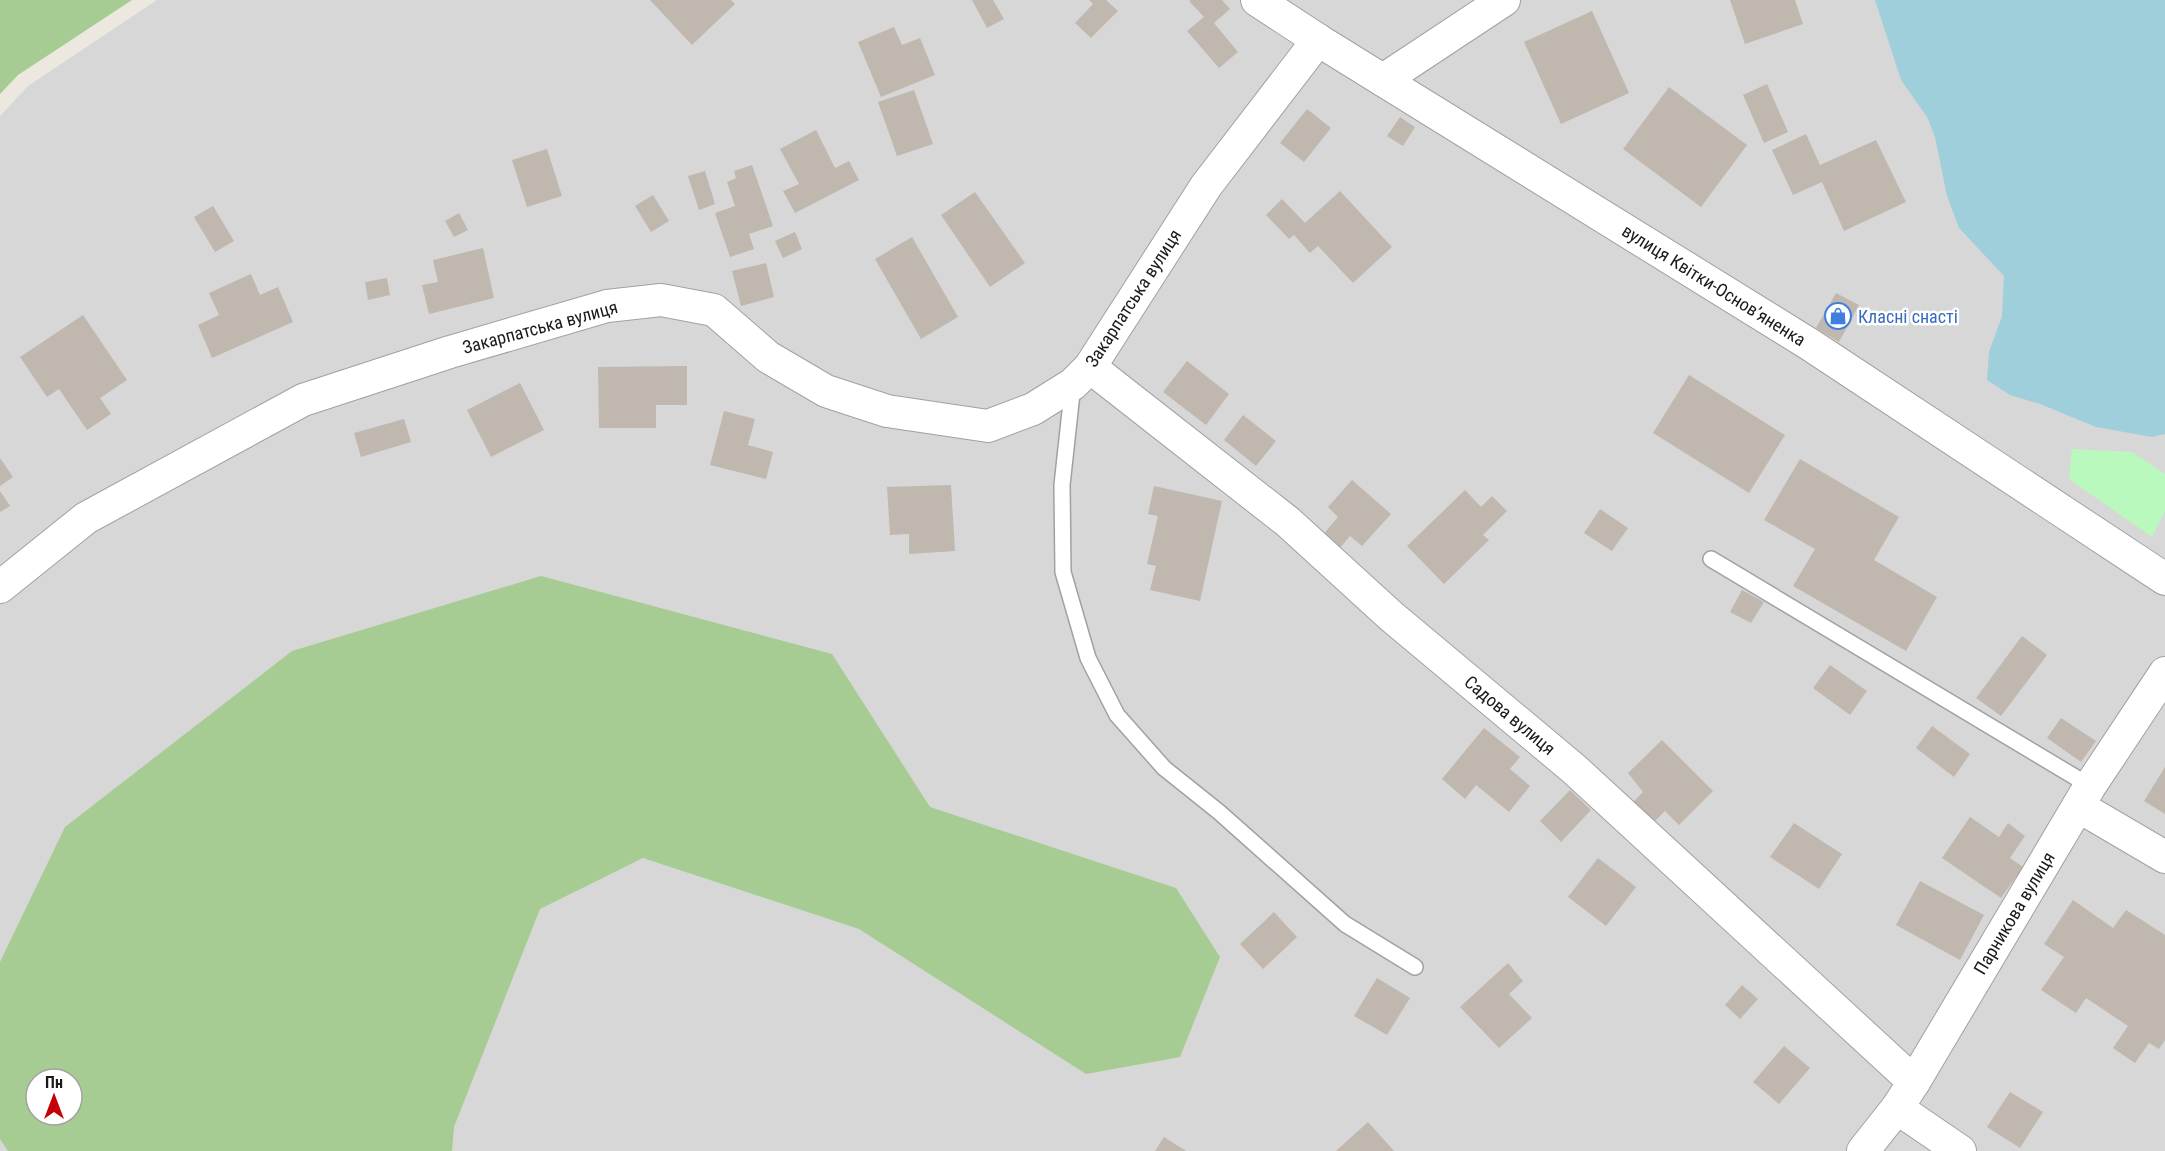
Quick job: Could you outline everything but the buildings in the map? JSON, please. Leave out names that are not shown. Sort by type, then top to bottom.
[{"type":"street","name":"вулиця Квітки-Основ’яненка","points":[[1257,0],[1809,344],[2165,579]]},
{"type":"street","points":[[1383,80],[1504,0]]},
{"type":"street","name":"Закарпатська вулиця","points":[[0,587],[86,518],[303,400],[450,352],[607,306],[661,300],[714,310],[768,357],[826,391],[887,411],[988,426],[1033,409],[1082,376],[1206,186],[1318,40]]},
{"type":"street","name":"Садова вулиця","points":[[1082,376],[1288,522],[1391,616],[1574,769],[1914,1082]]},
{"type":"street","name":"Парникова вулиця","points":[[1863,1151],[1914,1082],[2084,796],[2165,674]]},
{"type":"street","points":[[2084,796],[2165,857]]},
{"type":"street","points":[[1897,1108],[1960,1151]]},
{"type":"lane","points":[[1082,376],[1062,485],[1063,572],[1088,658],[1117,715],[1164,768],[1219,812],[1346,924],[1415,967]]},
{"type":"lane","points":[[1711,559],[2084,796]]},
{"type":"shaded area","points":[[157,0],[2165,0],[2165,1151],[0,1151],[0,116],[28,86]]},
{"type":"green space","points":[[0,0],[132,0],[18,75],[0,94]]},
{"type":"green space","points":[[2072,449],[2132,452],[2165,474],[2165,511],[2152,537],[2069,479]]},
{"type":"green space","points":[[541,576],[832,654],[930,807],[1176,888],[1220,957],[1180,1057],[1086,1074],[859,929],[643,858],[540,909],[454,1127],[452,1151],[8,1151],[0,1139],[0,962],[65,827],[292,651]]},
{"type":"water","points":[[1875,0],[2165,0],[2165,434],[2152,437],[2096,427],[2040,404],[2010,395],[1987,380],[1989,352],[2002,316],[2004,276],[1959,228],[1947,196],[1935,137],[1927,117],[1901,80]]},
{"type":"place","name":"Класні снасті","points":[[1838,316]]}]
